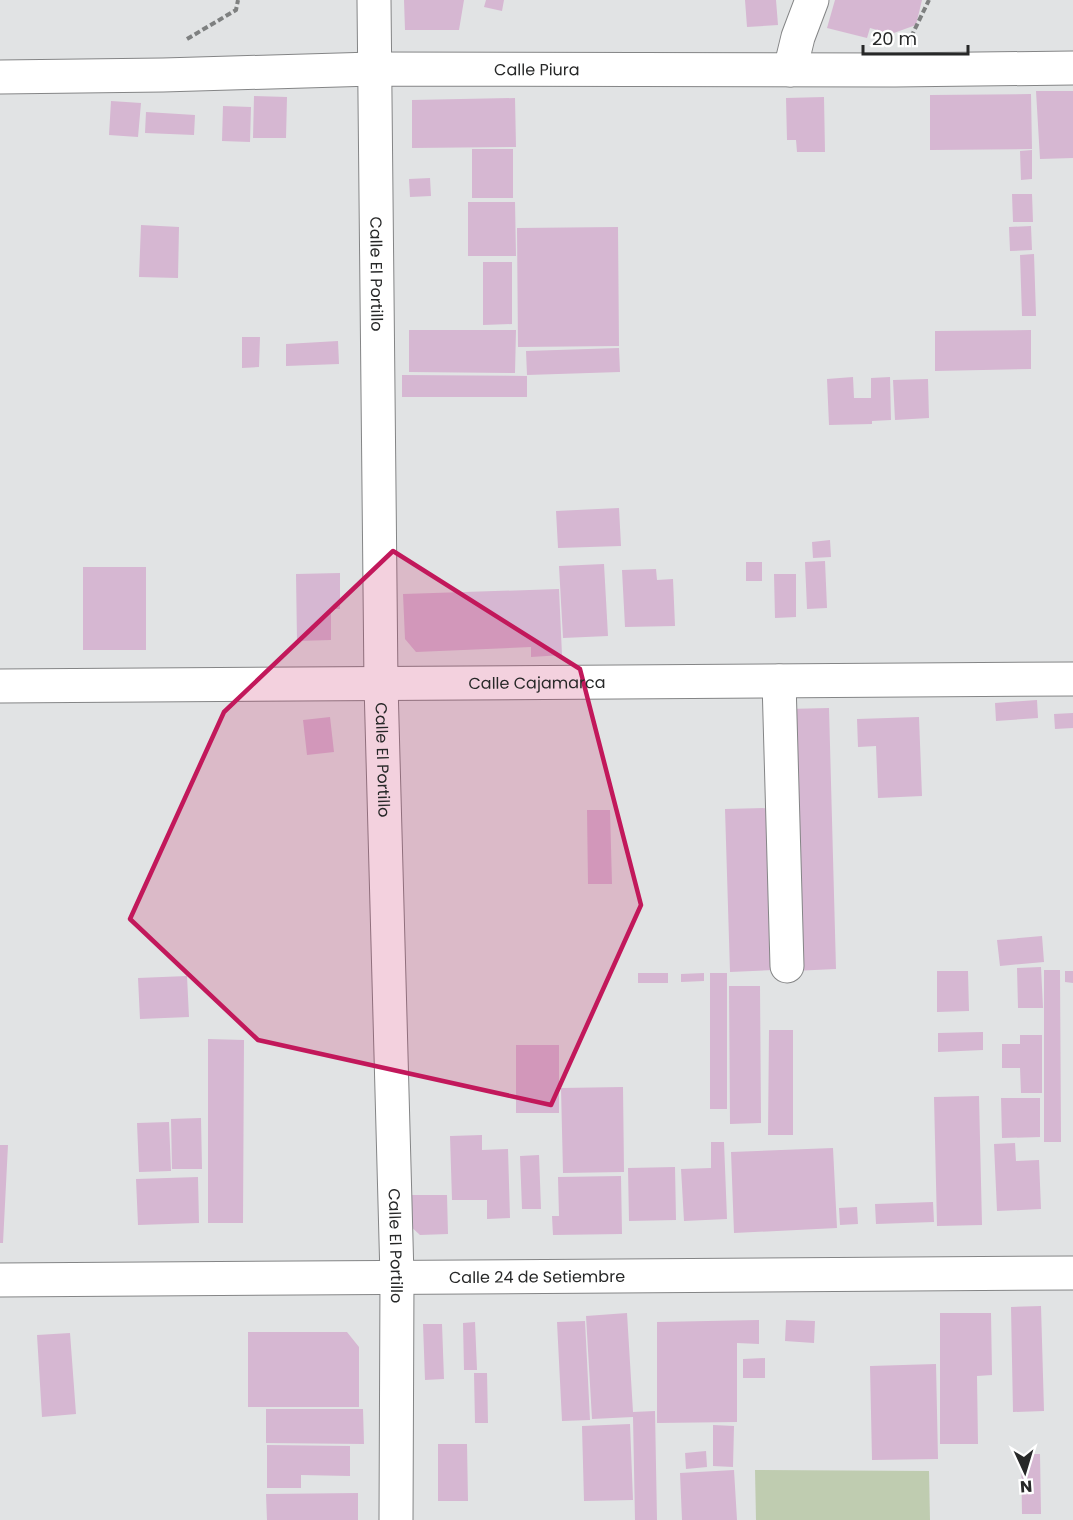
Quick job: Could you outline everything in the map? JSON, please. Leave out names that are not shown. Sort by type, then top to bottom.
[{"type":"street","name":"Calle El Portillo","points":[[374,0],[381,684],[398,1278],[396,1520]]},
{"type":"street","points":[[790,70],[798,37],[812,0]]},
{"type":"street","name":"Calle Piura","points":[[0,77],[373,69],[1073,68]]},
{"type":"street","name":"Calle Cajamarca","points":[[0,686],[1073,679]]},
{"type":"street","points":[[778,681],[787,966]]},
{"type":"street","name":"Calle 24 de Setiembre","points":[[0,1280],[1073,1273]]},
{"type":"path","points":[[163,75],[174,47],[236,10],[238,0]]},
{"type":"highlighted area","points":[[393,551],[580,669],[641,905],[551,1105],[258,1040],[130,919],[224,712]]},
{"type":"green space","points":[[755,1470],[929,1471],[930,1520],[756,1520]]},
{"type":"building","points":[[404,0],[464,0],[459,30],[405,30]]},
{"type":"building","points":[[486,0],[504,0],[502,11],[484,7]]},
{"type":"building","points":[[745,0],[776,0],[778,25],[747,27]]},
{"type":"building","points":[[835,0],[922,0],[916,25],[891,34],[870,28],[867,38],[827,28]]},
{"type":"building","points":[[1036,91],[1073,91],[1073,158],[1040,159]]},
{"type":"building","points":[[1031,94],[1032,149],[930,150],[930,95]]},
{"type":"building","points":[[254,96],[287,97],[286,138],[253,138]]},
{"type":"building","points":[[824,97],[825,152],[797,152],[796,140],[787,140],[786,98]]},
{"type":"building","points":[[515,98],[516,147],[412,148],[412,100]]},
{"type":"building","points":[[111,101],[141,103],[138,137],[109,135]]},
{"type":"building","points":[[223,106],[251,107],[250,142],[222,141]]},
{"type":"building","points":[[146,112],[195,115],[194,135],[145,133]]},
{"type":"building","points":[[472,149],[513,149],[513,198],[472,198]]},
{"type":"building","points":[[1032,150],[1032,179],[1021,180],[1020,151]]},
{"type":"building","points":[[430,178],[431,196],[410,197],[409,179]]},
{"type":"building","points":[[1012,194],[1032,194],[1033,222],[1013,222]]},
{"type":"building","points":[[468,202],[515,202],[516,256],[468,256]]},
{"type":"building","points":[[141,225],[179,227],[178,278],[139,277]]},
{"type":"building","points":[[1031,226],[1032,250],[1010,251],[1009,227]]},
{"type":"building","points":[[618,227],[619,346],[518,347],[517,228]]},
{"type":"building","points":[[1034,254],[1036,316],[1022,316],[1020,255]]},
{"type":"building","points":[[483,262],[512,262],[512,324],[483,325]]},
{"type":"building","points":[[409,330],[516,330],[515,373],[409,372]]},
{"type":"building","points":[[1031,330],[1031,369],[935,371],[935,331]]},
{"type":"building","points":[[242,337],[260,337],[259,367],[242,368]]},
{"type":"building","points":[[338,341],[339,364],[286,366],[286,344]]},
{"type":"building","points":[[619,348],[620,372],[527,375],[526,351]]},
{"type":"building","points":[[402,375],[527,376],[527,397],[402,397]]},
{"type":"building","points":[[853,377],[854,398],[871,398],[871,378],[890,377],[891,420],[872,421],[872,424],[829,425],[827,379]]},
{"type":"building","points":[[928,379],[929,418],[895,420],[893,380]]},
{"type":"building","points":[[619,508],[621,546],[558,548],[556,511]]},
{"type":"building","points":[[830,540],[831,557],[813,558],[812,542]]},
{"type":"building","points":[[825,561],[827,608],[807,609],[805,562]]},
{"type":"building","points":[[746,562],[762,562],[762,581],[746,581]]},
{"type":"building","points":[[604,564],[608,636],[563,638],[559,566]]},
{"type":"building","points":[[83,567],[146,567],[146,650],[83,650]]},
{"type":"building","points":[[656,569],[657,580],[673,579],[675,626],[625,627],[622,570]]},
{"type":"building","points":[[340,573],[340,609],[331,609],[331,640],[297,641],[296,574]]},
{"type":"building","points":[[774,574],[796,574],[796,617],[775,618]]},
{"type":"building","points":[[559,589],[562,655],[531,657],[531,647],[416,652],[405,639],[403,594]]},
{"type":"building","points":[[1037,700],[1038,718],[996,721],[995,703]]},
{"type":"building","points":[[829,708],[836,969],[793,971],[787,709]]},
{"type":"building","points":[[1073,713],[1073,728],[1055,729],[1054,714]]},
{"type":"building","points":[[330,717],[334,752],[307,755],[303,720]]},
{"type":"building","points":[[919,717],[922,796],[878,798],[876,746],[858,747],[857,719]]},
{"type":"building","points":[[769,808],[774,970],[730,972],[725,809]]},
{"type":"building","points":[[587,810],[610,810],[612,884],[588,884]]},
{"type":"building","points":[[1042,936],[1044,962],[1000,966],[997,940]]},
{"type":"building","points":[[1041,967],[1043,1008],[1018,1008],[1017,968]]},
{"type":"building","points":[[1044,970],[1060,970],[1061,1142],[1044,1142]]},
{"type":"building","points":[[937,971],[968,971],[969,1011],[937,1012]]},
{"type":"building","points":[[1065,971],[1073,971],[1073,983],[1065,982]]},
{"type":"building","points":[[638,973],[668,973],[668,983],[638,983]]},
{"type":"building","points":[[704,973],[704,981],[681,982],[681,974]]},
{"type":"building","points":[[710,973],[727,973],[727,1109],[710,1109]]},
{"type":"building","points":[[187,976],[189,1017],[140,1019],[138,978]]},
{"type":"building","points":[[729,986],[760,986],[761,1123],[730,1124]]},
{"type":"building","points":[[769,1030],[793,1030],[793,1135],[768,1135]]},
{"type":"building","points":[[983,1032],[983,1050],[938,1052],[938,1033]]},
{"type":"building","points":[[1020,1035],[1042,1035],[1042,1093],[1021,1093],[1020,1068],[1002,1068],[1002,1044],[1020,1044]]},
{"type":"building","points":[[208,1039],[244,1040],[243,1223],[208,1223]]},
{"type":"building","points":[[516,1045],[559,1045],[559,1113],[516,1113]]},
{"type":"building","points":[[623,1087],[624,1172],[563,1173],[561,1088]]},
{"type":"building","points":[[979,1096],[982,1225],[937,1226],[934,1097]]},
{"type":"building","points":[[1001,1098],[1040,1098],[1040,1137],[1002,1138]]},
{"type":"building","points":[[201,1118],[202,1169],[172,1169],[171,1119]]},
{"type":"building","points":[[169,1122],[171,1171],[139,1172],[137,1123]]},
{"type":"building","points":[[482,1135],[482,1150],[508,1149],[510,1218],[487,1219],[487,1200],[452,1200],[450,1136]]},
{"type":"building","points":[[711,1142],[724,1142],[727,1219],[684,1221],[681,1169],[711,1168]]},
{"type":"building","points":[[1015,1143],[1016,1161],[1039,1160],[1041,1209],[997,1211],[994,1144]]},
{"type":"building","points":[[0,1145],[8,1145],[3,1243],[0,1243]]},
{"type":"building","points":[[833,1148],[837,1228],[734,1233],[731,1152]]},
{"type":"building","points":[[539,1155],[541,1209],[522,1209],[520,1156]]},
{"type":"building","points":[[675,1167],[676,1220],[629,1221],[628,1168]]},
{"type":"building","points":[[621,1176],[622,1234],[553,1235],[552,1216],[559,1216],[558,1177]]},
{"type":"building","points":[[198,1177],[199,1223],[138,1225],[136,1179]]},
{"type":"building","points":[[407,1195],[447,1195],[448,1234],[420,1235],[407,1223]]},
{"type":"building","points":[[933,1202],[934,1222],[876,1224],[875,1204]]},
{"type":"building","points":[[857,1207],[858,1224],[840,1225],[839,1208]]},
{"type":"building","points":[[1041,1306],[1044,1411],[1013,1412],[1011,1307]]},
{"type":"building","points":[[627,1313],[633,1412],[655,1411],[657,1520],[635,1520],[633,1417],[592,1419],[586,1316]]},
{"type":"building","points":[[940,1313],[991,1313],[992,1375],[977,1376],[978,1444],[940,1444]]},
{"type":"building","points":[[759,1320],[759,1344],[737,1343],[737,1422],[657,1423],[657,1322]]},
{"type":"building","points":[[786,1320],[815,1321],[814,1343],[785,1341]]},
{"type":"building","points":[[585,1321],[590,1420],[562,1421],[557,1322]]},
{"type":"building","points":[[475,1322],[477,1370],[464,1370],[463,1323]]},
{"type":"building","points":[[423,1324],[442,1324],[444,1379],[425,1380]]},
{"type":"building","points":[[248,1332],[347,1332],[359,1347],[359,1407],[248,1407]]},
{"type":"building","points":[[70,1333],[76,1414],[42,1417],[37,1335]]},
{"type":"building","points":[[765,1358],[765,1378],[743,1378],[743,1359]]},
{"type":"building","points":[[936,1364],[938,1459],[872,1460],[870,1366]]},
{"type":"building","points":[[474,1373],[487,1373],[488,1423],[475,1423]]},
{"type":"building","points":[[266,1409],[363,1409],[364,1444],[266,1443]]},
{"type":"building","points":[[630,1424],[633,1500],[584,1501],[582,1426]]},
{"type":"building","points":[[713,1425],[734,1426],[733,1467],[713,1466]]},
{"type":"building","points":[[438,1444],[467,1444],[468,1501],[438,1501]]},
{"type":"building","points":[[267,1445],[350,1446],[350,1476],[301,1475],[301,1488],[267,1488]]},
{"type":"building","points":[[706,1451],[707,1467],[686,1469],[685,1453]]},
{"type":"building","points":[[1021,1454],[1040,1454],[1041,1514],[1022,1514]]},
{"type":"building","points":[[734,1470],[737,1520],[682,1520],[680,1473]]},
{"type":"building","points":[[358,1493],[358,1520],[267,1520],[266,1494]]}]
